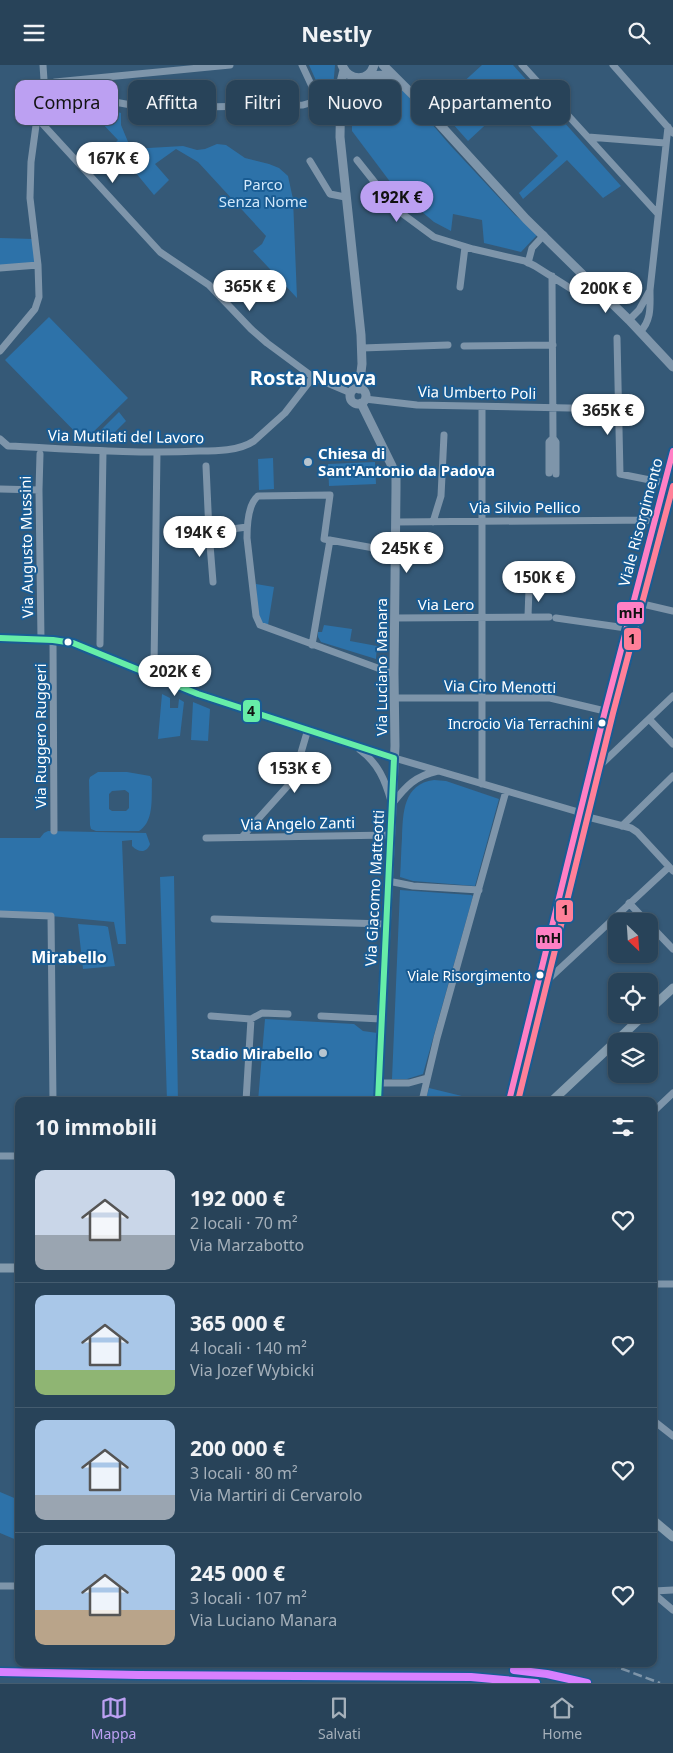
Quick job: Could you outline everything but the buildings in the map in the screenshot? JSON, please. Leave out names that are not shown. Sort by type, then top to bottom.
[{"type":"main road","points":[[658,1002],[673,988]]},
{"type":"main road","points":[[556,1097],[635,1023]]},
{"type":"main road","points":[[0,1268],[15,1269]]},
{"type":"main road","points":[[657,1524],[673,1537]]},
{"type":"street","points":[[43,65],[44,80]]},
{"type":"street","points":[[76,80],[230,65]]},
{"type":"street","points":[[118,103],[148,108],[303,105],[313,101],[316,95],[302,65]]},
{"type":"street","points":[[358,80],[372,71],[374,65]]},
{"type":"street","points":[[383,65],[397,80]]},
{"type":"street","points":[[522,65],[658,214]]},
{"type":"street","points":[[612,65],[670,130],[665,143],[650,290],[649,319],[640,332]]},
{"type":"street","points":[[343,67],[351,76],[385,75],[397,80]]},
{"type":"street","points":[[341,80],[343,67]]},
{"type":"street","points":[[401,84],[526,219],[629,320],[673,367]]},
{"type":"street","points":[[0,351],[38,304],[38,265],[30,198],[31,162],[36,125]]},
{"type":"street","points":[[43,125],[160,252],[210,285],[251,329],[314,377],[355,391]]},
{"type":"street","points":[[340,125],[362,348],[362,364],[355,391],[350,399],[353,403],[363,401]]},
{"type":"street","points":[[588,137],[665,143]]},
{"type":"street","points":[[357,160],[396,209],[434,237],[528,263],[573,289]]},
{"type":"street","points":[[310,161],[330,194],[346,197]]},
{"type":"street","points":[[528,263],[532,248],[544,235]]},
{"type":"street","points":[[460,287],[465,247]]},
{"type":"street","points":[[0,268],[38,265]]},
{"type":"street","points":[[552,276],[553,438],[549,442],[553,473]]},
{"type":"street","points":[[629,320],[639,310],[650,290]]},
{"type":"street","points":[[617,338],[620,474],[665,483]]},
{"type":"street","points":[[362,348],[448,345]]},
{"type":"street","points":[[464,346],[553,345]]},
{"type":"street","name":"Via Mutilati del Lavoro","points":[[0,439],[8,446],[156,453],[220,450],[249,445],[285,413],[314,377]]},
{"type":"street","name":"Via Luciano Manara","points":[[355,391],[364,392],[363,401],[394,471],[396,487],[394,758]]},
{"type":"street","name":"Via Umberto Poli","points":[[363,401],[417,405],[618,409]]},
{"type":"street","points":[[482,407],[482,784]]},
{"type":"street","points":[[433,522],[441,496],[444,435]]},
{"type":"street","points":[[100,644],[103,451]]},
{"type":"street","name":"Viale Risorgimento","points":[[510,1097],[605,711],[673,451]]},
{"type":"street","points":[[154,667],[156,453]]},
{"type":"street","name":"Via Augusto Mussini","points":[[40,454],[41,639]]},
{"type":"street","points":[[206,466],[213,582]]},
{"type":"street","points":[[0,489],[39,490]]},
{"type":"street","points":[[394,674],[260,625],[256,616],[247,527],[252,503],[258,497],[330,495],[324,539],[396,552]]},
{"type":"street","name":"Via Silvio Pellico","points":[[396,522],[655,520]]},
{"type":"street","points":[[209,532],[247,527]]},
{"type":"street","points":[[312,645],[330,540]]},
{"type":"street","points":[[528,616],[529,589]]},
{"type":"street","points":[[634,602],[673,611]]},
{"type":"street","name":"Via Lero","points":[[395,618],[552,617],[626,628]]},
{"type":"street","points":[[0,638],[41,639],[74,643],[198,694],[394,758],[575,811],[580,815],[637,832],[671,869],[629,903],[536,991]]},
{"type":"street","name":"Via Ruggero Ruggeri","points":[[53,640],[54,831]]},
{"type":"street","points":[[590,775],[673,696]]},
{"type":"street","name":"Via Ciro Menotti","points":[[394,698],[550,698],[605,711]]},
{"type":"street","points":[[649,719],[673,744]]},
{"type":"street","points":[[242,837],[293,781],[308,729]]},
{"type":"street","points":[[354,745],[369,756],[378,767],[386,783],[392,804]]},
{"type":"street","name":"Via Giacomo Matteotti","points":[[381,1033],[394,758]]},
{"type":"street","points":[[392,804],[412,781],[428,773],[440,771]]},
{"type":"street","points":[[622,826],[673,776]]},
{"type":"street","points":[[423,1097],[506,791]]},
{"type":"street","name":"Via Angelo Zanti","points":[[206,838],[390,835]]},
{"type":"street","points":[[388,881],[413,886],[479,891]]},
{"type":"street","points":[[629,903],[639,913]]},
{"type":"street","points":[[0,914],[51,916],[53,1097]]},
{"type":"street","points":[[214,919],[386,924]]},
{"type":"street","points":[[658,933],[673,949]]},
{"type":"street","points":[[211,1016],[251,1019],[262,1013],[288,1014]]},
{"type":"street","points":[[321,1016],[382,1019]]},
{"type":"street","points":[[246,1097],[251,1019]]},
{"type":"street","points":[[379,1083],[408,1083],[427,1078]]},
{"type":"street","points":[[657,1108],[673,1093]]},
{"type":"street","points":[[0,1156],[15,1156]]},
{"type":"street","points":[[657,1284],[673,1284]]},
{"type":"street","points":[[657,1423],[673,1436]]},
{"type":"street","points":[[0,1586],[15,1586]]},
{"type":"street","points":[[657,1593],[673,1590]]},
{"type":"street","points":[[657,1596],[673,1609]]},
{"type":"green space","points":[[309,65],[335,65],[334,80],[316,80]]},
{"type":"green space","points":[[482,65],[513,65],[526,80],[466,80]]},
{"type":"green space","points":[[401,88],[411,100],[411,125],[433,125],[515,215],[538,234],[521,252],[484,243],[482,220],[453,214],[451,231],[434,222],[397,191],[352,131],[352,125],[401,125]]},
{"type":"green space","name":"Parco Senza Nome","points":[[118,112],[121,113],[121,125],[131,149],[183,146],[197,150],[217,144],[226,145],[245,158],[279,168],[288,176],[293,199],[297,298],[253,251],[262,244],[266,236],[198,162],[176,149],[155,164],[169,180],[154,195],[113,145],[118,140],[104,125],[118,125]]},
{"type":"green space","points":[[454,125],[485,125],[468,141]]},
{"type":"green space","points":[[529,125],[567,125],[621,186],[603,198],[567,160],[523,199],[519,193],[558,156]]},
{"type":"green space","points":[[0,238],[34,239],[38,265],[0,268]]},
{"type":"green space","points":[[49,317],[128,398],[84,441],[5,360]]},
{"type":"green space","points":[[119,412],[126,421],[110,437],[102,429]]},
{"type":"green space","points":[[273,458],[274,489],[259,490],[258,459]]},
{"type":"green space","points":[[375,462],[376,484],[329,486],[328,464]]},
{"type":"green space","points":[[256,584],[274,587],[268,625],[262,623],[258,615]]},
{"type":"green space","points":[[324,625],[352,629],[350,641],[377,646],[376,659],[321,642],[318,632],[322,632]]},
{"type":"green space","points":[[162,694],[170,698],[170,708],[178,708],[179,699],[184,702],[180,736],[158,739]]},
{"type":"green space","points":[[193,702],[210,709],[208,741],[191,740]]},
{"type":"green space","points":[[98,772],[127,772],[150,776],[152,779],[151,808],[148,821],[144,827],[139,831],[96,831],[91,829],[90,777]],"holes":[[[125,790],[129,793],[129,808],[126,811],[112,811],[109,809],[109,794],[112,791]]]},
{"type":"green space","points":[[434,780],[446,781],[499,799],[475,886],[413,881],[400,877],[403,819],[407,801],[416,787]]},
{"type":"green space","points":[[48,831],[146,833],[150,844],[147,849],[142,851],[132,846],[132,840],[122,841],[126,944],[118,944],[114,922],[51,916],[0,915],[0,838],[40,838]]},
{"type":"green space","points":[[174,876],[178,1097],[167,1097],[160,877]]},
{"type":"green space","points":[[400,890],[473,896],[423,1074],[407,1079],[392,1079]]},
{"type":"green space","points":[[78,924],[108,927],[115,966],[83,969]]},
{"type":"green space","name":"Stadio Mirabello","points":[[265,1019],[354,1024],[363,1031],[385,1034],[380,1097],[258,1097]]},
{"type":"green space","points":[[429,1088],[466,1097],[432,1096],[426,1097]]},
{"type":"green space","points":[[0,1492],[15,1498],[15,1539],[0,1533]]},
{"type":"tunnel","points":[[378,1097],[381,1033]]},
{"type":"railway","points":[[617,1667],[660,1683]]},
{"type":"transit line","name":"mH","points":[[510,1097],[605,711],[673,451]]},
{"type":"transit line","name":"1","points":[[519,1097],[613,713],[673,486]]},
{"type":"transit line","name":"4","points":[[0,638],[53,640],[73,643],[198,694],[394,758],[378,1097]]},
{"type":"transit line","points":[[514,1670],[547,1674],[587,1683]]},
{"type":"transit line","points":[[0,1672],[138,1675],[471,1677],[536,1683]]},
{"type":"place","name":"Chiesa di Sant'Antonio da Padova","points":[[308,462]]},
{"type":"place","name":"Incrocio Via Terrachini","points":[[602,723]]},
{"type":"place","name":"Viale Risorgimento","points":[[540,975]]},
{"type":"place","name":"Stadio Mirabello","points":[[323,1053]]},
{"type":"district","name":"Rosta Nuova","points":[[313,377]]},
{"type":"district","name":"Mirabello","points":[[69,957]]}]
